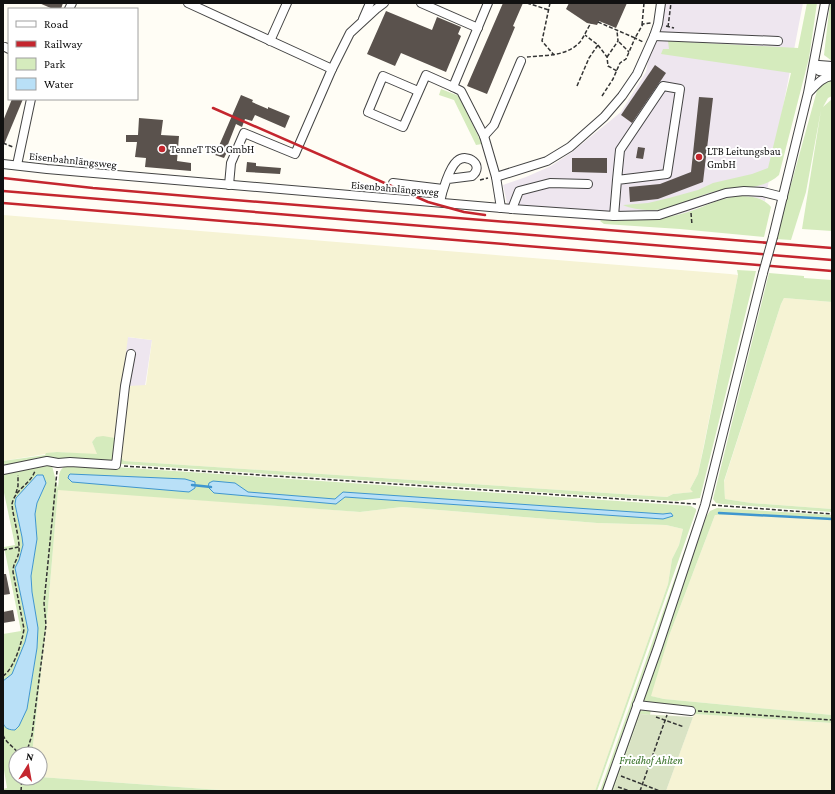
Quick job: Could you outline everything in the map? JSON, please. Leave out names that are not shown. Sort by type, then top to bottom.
[{"type":"street","points":[[188,3],[332,69]]},
{"type":"street","points":[[270,41],[287,3]]},
{"type":"street","points":[[362,22],[370,3]]},
{"type":"street","points":[[229,185],[231,162],[244,132],[295,154],[332,69],[350,33],[384,3]]},
{"type":"street","points":[[421,3],[478,28]]},
{"type":"street","points":[[453,86],[488,3]]},
{"type":"street","points":[[496,176],[547,161],[570,147],[604,117],[622,96],[637,74],[654,36],[658,24],[661,3]]},
{"type":"street","points":[[607,791],[706,505],[808,93],[817,52],[825,3]]},
{"type":"street","points":[[654,36],[778,41]]},
{"type":"street","points":[[817,52],[823,62],[832,68]]},
{"type":"street","points":[[484,136],[494,125],[521,61]]},
{"type":"street","points":[[814,66],[819,65],[832,68]]},
{"type":"street","points":[[418,91],[383,76],[368,112],[403,127],[426,75],[453,86],[461,91],[484,136],[496,176],[501,208]]},
{"type":"street","points":[[808,93],[819,82],[828,76],[832,76]]},
{"type":"street","points":[[614,216],[617,180],[620,150],[629,134],[663,86],[680,89],[667,174],[617,180]]},
{"type":"street","points":[[18,165],[32,100]]},
{"type":"street","name":"Eisenbahnlängsweg","points":[[3,164],[229,185],[512,209],[614,216],[659,215],[708,198],[744,191],[763,192],[782,197]]},
{"type":"street","points":[[440,202],[443,189],[448,179]]},
{"type":"street","points":[[393,183],[443,189]]},
{"type":"street","points":[[512,209],[519,191],[550,183],[588,184]]},
{"type":"street","points":[[3,470],[47,461],[58,463],[70,462],[116,465],[125,386],[131,354]]},
{"type":"street","points":[[637,705],[691,710]]},
{"type":"path","points":[[527,3],[549,10]]},
{"type":"path","points":[[550,3],[542,41],[554,55]]},
{"type":"path","points":[[642,27],[644,3]]},
{"type":"path","points":[[668,27],[671,3]]},
{"type":"path","points":[[521,61],[527,58],[560,54],[570,49],[580,42],[591,23]]},
{"type":"path","points":[[617,31],[618,41],[629,52]]},
{"type":"path","points":[[584,34],[598,45],[607,57],[608,66],[617,71]]},
{"type":"path","points":[[602,96],[613,79],[620,63],[626,59],[634,38]]},
{"type":"path","points":[[607,57],[618,41]]},
{"type":"path","points":[[578,86],[589,58],[598,45]]},
{"type":"path","points":[[3,143],[20,150]]},
{"type":"path","points":[[691,209],[692,225]]},
{"type":"path","points":[[29,746],[32,735],[46,625],[44,603],[58,463]]},
{"type":"path","points":[[116,465],[832,514]]},
{"type":"path","points":[[15,495],[34,474],[35,468]]},
{"type":"path","points":[[3,676],[9,670],[23,636],[24,629],[13,572],[13,564],[17,558],[19,547],[12,504],[18,486],[18,471]]},
{"type":"path","points":[[3,550],[19,547]]},
{"type":"path","points":[[640,791],[668,708]]},
{"type":"path","points":[[691,710],[832,720]]},
{"type":"path","points":[[656,717],[684,727]]},
{"type":"path","points":[[3,735],[5,741],[13,746]]},
{"type":"path","points":[[621,776],[660,791]]},
{"type":"path","points":[[618,787],[630,791]]},
{"type":"shaded area","points":[[658,3],[803,3],[765,201],[758,198],[738,196],[712,202],[688,212],[660,219],[629,221],[602,219],[600,221],[520,213],[507,203],[503,185],[551,166],[572,152],[621,112],[646,72]]},
{"type":"shaded area","points":[[3,215],[738,275],[698,474],[690,489],[694,492],[673,494],[667,497],[124,461],[120,456],[129,386],[146,385],[152,340],[128,337],[115,438],[96,437],[92,442],[98,455],[57,452],[3,461]]},
{"type":"shaded area","points":[[784,298],[832,302],[832,509],[751,503],[725,499],[724,482]]},
{"type":"shaded area","points":[[127,337],[152,340],[145,386],[121,386]]},
{"type":"shaded area","points":[[58,489],[360,512],[402,507],[597,523],[666,525],[683,529],[679,545],[672,559],[668,584],[595,791],[234,791],[48,778],[48,746],[33,746],[48,608]]},
{"type":"shaded area","points":[[751,514],[832,519],[832,715],[664,699],[650,696],[669,636],[715,515]]},
{"type":"shaded area","points":[[694,714],[832,723],[832,791],[666,791]]},
{"type":"green space","points":[[807,3],[817,3],[809,58],[779,175],[764,184],[755,187],[709,193],[668,208],[643,210],[623,205],[648,203],[669,198],[698,190],[713,183],[752,174],[768,168],[791,73],[661,54],[663,49],[669,49],[668,41],[798,48]]},
{"type":"green space","points":[[830,3],[832,3],[832,61],[824,55]]},
{"type":"green space","points":[[832,78],[832,96],[828,98],[823,107],[832,99],[832,231],[802,229],[821,110],[806,192],[791,240],[776,239],[818,87]]},
{"type":"green space","points":[[441,89],[459,96],[482,144],[476,145],[454,100],[439,95]]},
{"type":"green space","points":[[738,196],[760,199],[771,207],[764,237],[604,224],[600,221],[602,219],[656,219],[688,212],[724,199]]},
{"type":"green space","points":[[737,270],[756,271],[700,498],[677,501],[628,498],[121,464],[120,462],[120,456],[124,461],[667,497],[673,494],[693,492],[690,489],[698,474],[738,275]]},
{"type":"green space","points":[[769,273],[832,280],[832,302],[784,298],[724,481],[725,499],[751,503],[832,509],[832,512],[722,504],[716,503],[713,499]]},
{"type":"green space","points":[[103,436],[115,438],[113,458],[110,461],[3,466],[3,461],[45,455],[46,453],[57,452],[97,454],[92,442],[96,437]]},
{"type":"green space","points":[[70,464],[691,506],[696,509],[696,511],[597,791],[595,791],[668,584],[672,559],[679,545],[683,529],[666,525],[597,523],[402,507],[360,512],[58,490],[48,608],[33,746],[8,746],[8,786],[48,786],[48,778],[234,791],[3,791],[3,789],[7,788],[3,764],[3,723],[4,726],[27,709],[37,648],[38,628],[31,576],[37,539],[35,514],[37,503],[46,483],[34,477],[32,482],[16,498],[16,511],[23,545],[15,568],[28,630],[25,642],[12,674],[3,681],[3,634],[21,631],[4,547],[15,545],[3,488],[3,473],[52,466],[58,488],[60,473],[62,468]]},
{"type":"green space","points":[[717,508],[832,515],[832,519],[751,514],[715,515],[669,636],[651,696],[664,699],[832,715],[832,723],[694,714],[693,707],[646,703],[643,699],[706,517],[710,511]]},
{"type":"green space","points":[[697,515],[689,544],[602,791],[600,791]]},
{"type":"green space","points":[[651,709],[650,715],[640,714],[613,791],[610,791],[639,711]]},
{"type":"green space","name":"Friedhof Ahlten","points":[[640,714],[693,717],[666,791],[613,791]]},
{"type":"water","points":[[70,474],[185,479],[195,482],[195,488],[189,492],[72,482],[68,478]]},
{"type":"water","points":[[37,475],[43,475],[46,483],[37,503],[35,514],[37,539],[31,576],[38,628],[37,648],[27,709],[19,726],[13,730],[6,728],[3,723],[3,681],[12,674],[25,642],[28,630],[15,568],[23,545],[15,504],[16,498]]},
{"type":"water","points":[[213,481],[235,483],[248,492],[335,499],[343,492],[663,514],[671,513],[673,516],[663,519],[345,497],[336,504],[214,493],[208,487],[209,483]]},
{"type":"building","points":[[39,3],[63,3],[61,8],[51,8]]},
{"type":"building","points":[[503,3],[523,3],[513,26],[515,27],[487,94],[467,86]]},
{"type":"building","points":[[569,3],[627,3],[616,28],[599,21],[597,25],[587,23],[566,9]]},
{"type":"building","points":[[386,11],[432,30],[437,17],[461,27],[458,34],[461,36],[446,72],[401,53],[395,66],[367,54]]},
{"type":"building","points":[[655,65],[666,73],[632,123],[621,115]]},
{"type":"building","points":[[241,95],[268,109],[268,107],[290,116],[285,128],[255,115],[252,121],[245,119],[242,127],[236,124],[227,147],[229,148],[224,158],[215,155]]},
{"type":"building","points":[[699,97],[713,98],[703,182],[658,199],[630,202],[629,187],[660,184],[691,172]]},
{"type":"building","points":[[12,100],[23,100],[3,147],[3,121]]},
{"type":"building","name":"TenneT TSO GmbH","points":[[139,118],[163,120],[161,135],[179,136],[177,161],[191,163],[191,171],[145,167],[146,158],[135,157],[137,142],[126,142],[126,135],[138,135]]},
{"type":"building","points":[[638,147],[645,148],[643,159],[636,158]]},
{"type":"building","points":[[572,158],[607,158],[607,173],[572,172]]},
{"type":"building","points":[[247,162],[256,163],[256,166],[281,168],[280,174],[246,172]]},
{"type":"building","points":[[3,574],[6,574],[10,594],[3,595]]},
{"type":"building","points":[[13,610],[15,621],[3,623],[3,612]]},
{"type":"waterway","points":[[192,485],[211,487]]},
{"type":"waterway","points":[[719,513],[832,519]]},
{"type":"railway","points":[[213,108],[428,202],[464,212],[485,215]]},
{"type":"railway","points":[[3,178],[93,188],[222,199],[832,248]]},
{"type":"railway","points":[[3,191],[832,260]]},
{"type":"railway","points":[[3,203],[832,271]]},
{"type":"place","name":"TenneT TSO GmbH","points":[[162,149]]},
{"type":"place","name":"LTB Leitungsbau GmbH","points":[[699,157]]}]
